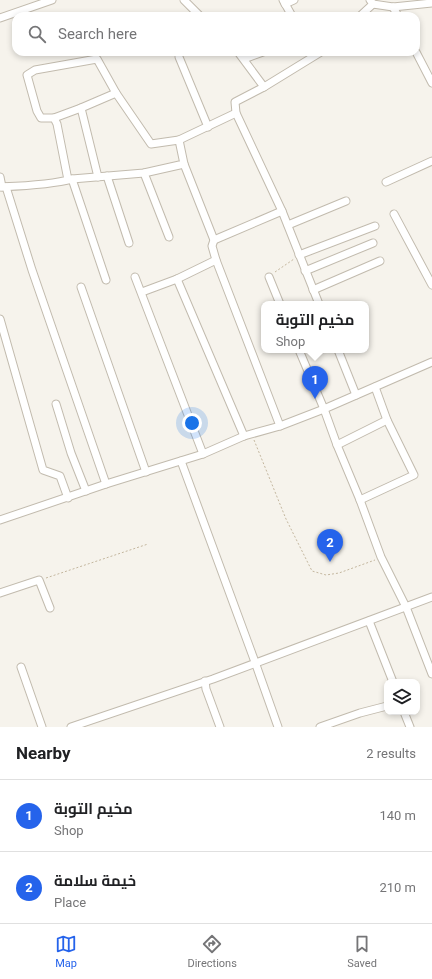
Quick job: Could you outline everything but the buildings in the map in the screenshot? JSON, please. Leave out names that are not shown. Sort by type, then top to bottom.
[{"type":"street","points":[[17,12],[52,0]]},
{"type":"street","points":[[184,0],[196,12]]},
{"type":"street","points":[[289,12],[284,2],[294,0]]},
{"type":"street","points":[[363,12],[371,2],[393,7],[432,3]]},
{"type":"street","points":[[393,7],[396,12]]},
{"type":"street","points":[[0,18],[12,14]]},
{"type":"street","points":[[241,56],[264,87]]},
{"type":"street","points":[[244,60],[254,56]]},
{"type":"street","points":[[313,56],[264,87],[235,102],[236,113],[282,211],[318,301]]},
{"type":"street","points":[[418,56],[432,83]]},
{"type":"street","points":[[179,58],[208,127]]},
{"type":"street","points":[[116,93],[54,118],[41,118],[37,111],[27,75],[35,70],[97,59],[116,93],[151,144],[179,140],[236,113]]},
{"type":"street","points":[[81,108],[98,177]]},
{"type":"street","points":[[54,118],[57,124],[70,180],[106,280]]},
{"type":"street","points":[[179,140],[184,164],[214,240],[212,246],[216,260],[280,426]]},
{"type":"street","points":[[386,182],[432,161]]},
{"type":"street","points":[[3,187],[144,173],[184,164]]},
{"type":"street","points":[[144,173],[169,237]]},
{"type":"street","points":[[107,176],[129,243]]},
{"type":"street","points":[[0,177],[106,484]]},
{"type":"street","points":[[288,225],[346,201]]},
{"type":"street","points":[[214,240],[282,211]]},
{"type":"street","points":[[394,214],[432,285]]},
{"type":"street","points":[[299,255],[375,226]]},
{"type":"street","points":[[305,271],[373,243]]},
{"type":"street","points":[[142,292],[177,279],[216,260]]},
{"type":"street","points":[[313,290],[380,261]]},
{"type":"street","points":[[135,277],[203,454]]},
{"type":"street","points":[[269,277],[279,301]]},
{"type":"street","points":[[177,279],[244,436]]},
{"type":"street","points":[[81,287],[146,472]]},
{"type":"street","points":[[0,319],[43,470],[60,476],[68,498]]},
{"type":"street","points":[[300,353],[324,409],[336,445],[360,500],[381,557],[406,607],[432,674]]},
{"type":"street","points":[[339,353],[356,395]]},
{"type":"street","points":[[0,520],[106,484],[203,454],[244,436],[280,426],[375,388],[432,362]]},
{"type":"street","points":[[360,500],[414,475],[387,420],[375,388]]},
{"type":"street","points":[[56,404],[71,453],[86,491]]},
{"type":"street","points":[[336,445],[387,420]]},
{"type":"street","points":[[181,461],[256,662],[278,727]]},
{"type":"street","points":[[0,593],[39,580],[50,608]]},
{"type":"street","points":[[70,727],[205,681],[432,597]]},
{"type":"street","points":[[369,621],[392,679]]},
{"type":"street","points":[[21,667],[42,727]]},
{"type":"street","points":[[205,681],[206,689],[220,727]]},
{"type":"street","points":[[320,727],[360,713],[384,707]]},
{"type":"street","points":[[405,715],[410,727]]},
{"type":"path","points":[[269,277],[299,255]]},
{"type":"path","points":[[252,434],[286,519],[312,571],[326,575],[339,573],[381,557]]},
{"type":"path","points":[[39,580],[148,544]]},
{"type":"place","name":"مخيم التوبة","points":[[315,399]]},
{"type":"place","name":"خيمة سلامة","points":[[330,562]]}]
